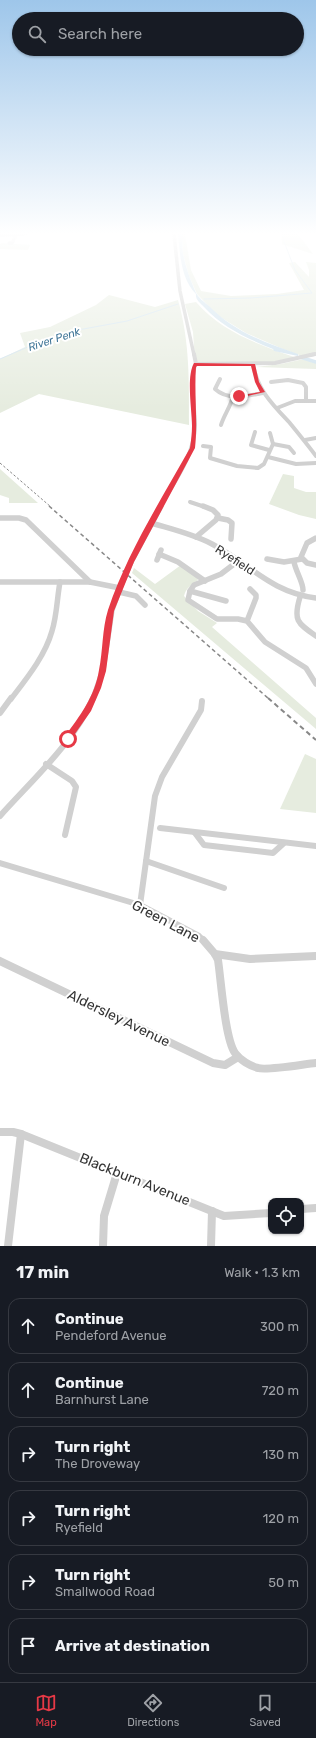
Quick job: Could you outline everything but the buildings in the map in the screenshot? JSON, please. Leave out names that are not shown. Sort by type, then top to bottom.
[{"type":"street","points":[[0,816],[78,726],[95,695],[103,671],[111,611],[131,562],[175,478],[188,459],[193,444],[195,427],[193,383],[194,367],[196,364],[180,292]]},
{"type":"street","points":[[196,364],[275,363],[316,354]]},
{"type":"street","points":[[253,364],[257,382],[263,392],[305,440],[316,456]]},
{"type":"street","points":[[220,378],[215,387],[216,391],[222,394],[233,396],[263,392]]},
{"type":"street","points":[[271,382],[288,380],[303,383],[306,386],[306,401]]},
{"type":"street","points":[[227,423],[221,423],[232,402],[233,396]]},
{"type":"street","points":[[276,408],[295,401],[316,400]]},
{"type":"street","points":[[255,432],[250,445],[270,450]]},
{"type":"street","points":[[270,433],[274,444]]},
{"type":"street","points":[[305,440],[316,438]]},
{"type":"street","points":[[204,446],[211,447],[210,458],[250,470],[261,468],[274,444]]},
{"type":"street","points":[[274,444],[289,447],[294,453]]},
{"type":"street","points":[[268,457],[296,464],[316,463]]},
{"type":"street","points":[[190,502],[216,512],[218,518]]},
{"type":"street","points":[[0,518],[19,518],[26,520],[90,582]]},
{"type":"street","points":[[196,537],[218,518],[226,518],[233,523],[234,527],[231,539]]},
{"type":"street","name":"Ryefield","points":[[151,523],[196,537],[211,544],[278,589],[300,597],[316,598]]},
{"type":"street","points":[[302,559],[305,545],[316,538]]},
{"type":"street","points":[[157,560],[160,552],[180,562],[205,581]]},
{"type":"street","points":[[267,559],[280,562],[294,562],[302,559]]},
{"type":"street","points":[[302,559],[312,565]]},
{"type":"street","points":[[238,561],[221,574],[194,586],[190,591],[188,600],[217,619],[238,618],[247,621],[265,642],[306,668],[316,684]]},
{"type":"street","points":[[294,562],[296,573],[302,580],[303,590]]},
{"type":"street","points":[[0,712],[28,676],[52,632],[60,582]]},
{"type":"street","points":[[0,583],[90,582],[136,596],[145,605]]},
{"type":"street","points":[[247,621],[256,598],[256,594],[250,589]]},
{"type":"street","points":[[190,591],[226,601]]},
{"type":"street","points":[[300,597],[295,617],[297,622],[316,636]]},
{"type":"street","points":[[140,905],[155,796],[162,777],[201,710],[202,702]]},
{"type":"street","points":[[46,764],[72,781],[76,787],[65,835]]},
{"type":"street","points":[[160,828],[316,846]]},
{"type":"street","points":[[196,833],[204,845],[273,853],[284,843]]},
{"type":"street","points":[[146,861],[224,888]]},
{"type":"street","name":"Green Lane","points":[[0,863],[140,905],[199,936],[215,954],[219,969],[229,1039],[234,1052],[238,1057]]},
{"type":"street","points":[[215,954],[250,959],[316,956]]},
{"type":"street","name":"Aldersley Avenue","points":[[0,961],[213,1063],[225,1065],[238,1057]]},
{"type":"street","points":[[238,1057],[244,1062],[259,1069],[316,1063]]},
{"type":"street","name":"Blackburn Avenue","points":[[0,1132],[13,1132],[21,1134],[224,1216],[268,1213]]},
{"type":"street","points":[[8,1246],[21,1134]]},
{"type":"street","points":[[103,1246],[104,1216],[117,1173]]},
{"type":"street","points":[[304,1209],[316,1208]]},
{"type":"street","points":[[211,1246],[212,1211]]},
{"type":"shaded area","points":[[196,292],[208,292],[231,296],[316,292],[316,352],[302,356],[246,333],[217,315]]},
{"type":"shaded area","points":[[109,295],[155,307],[178,300],[187,347],[189,378],[189,425],[39,394],[0,413],[0,359],[25,347],[20,333],[50,327],[96,305]]},
{"type":"shaded area","points":[[196,302],[207,313],[230,330],[256,343],[297,358],[277,362],[200,363],[195,361],[193,332],[185,304]]},
{"type":"shaded area","points":[[304,359],[316,363],[316,369],[256,367],[281,364]]},
{"type":"shaded area","points":[[0,469],[38,503],[9,503],[9,498],[0,495]]},
{"type":"shaded area","points":[[283,474],[294,476],[294,488],[306,492],[316,492],[316,519],[299,515],[269,504]]},
{"type":"shaded area","points":[[181,565],[196,576],[198,580],[187,589],[184,596],[198,611],[217,623],[212,627],[316,718],[316,729],[132,573],[134,568],[155,584]]},
{"type":"shaded area","points":[[305,754],[316,759],[316,813],[280,809]]},
{"type":"water","points":[[194,292],[218,315],[239,329],[262,341],[298,354],[298,356],[274,351],[273,349],[236,332],[211,314],[197,299]]},
{"type":"waterway","name":"River Penk","points":[[204,299],[251,298],[311,292]]},
{"type":"waterway","name":"River Penk","points":[[0,359],[44,340],[57,340],[78,330],[127,321],[178,304]]},
{"type":"waterway","points":[[300,357],[316,362]]},
{"type":"railway","points":[[0,463],[51,507]]},
{"type":"railway","points":[[49,506],[269,699]]},
{"type":"railway","points":[[268,698],[316,740]]},
{"type":"route","points":[[68,739],[78,726],[92,702],[98,688],[103,671],[111,611],[131,562],[171,484],[188,459],[192,448],[195,427],[193,383],[194,367],[196,364],[253,364],[257,382],[263,392],[239,396]]}]
